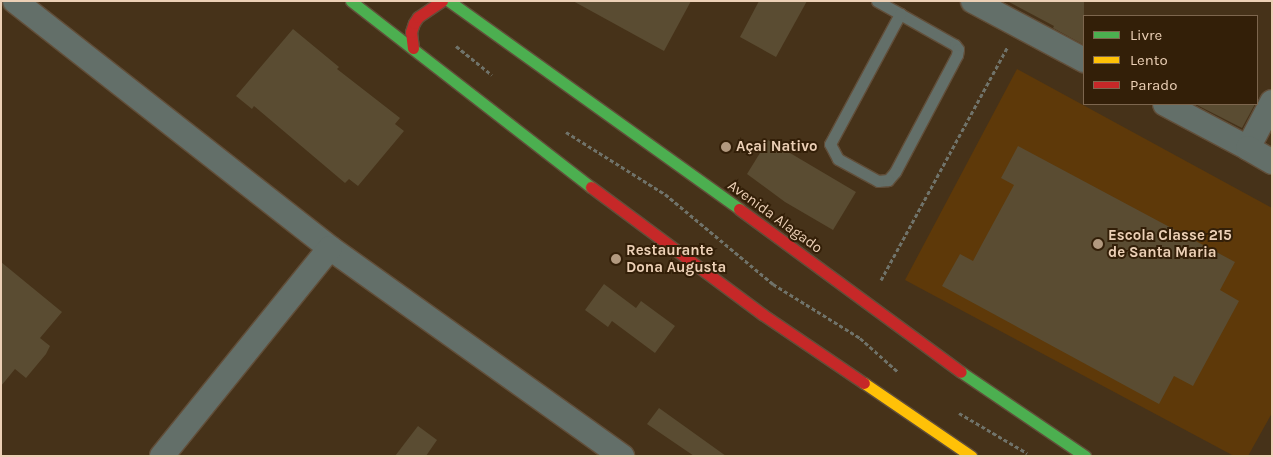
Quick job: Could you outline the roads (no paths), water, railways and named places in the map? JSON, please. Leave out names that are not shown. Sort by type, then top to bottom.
[{"type":"main road","points":[[355,4],[371,1]]},
{"type":"main road","points":[[412,48],[411,32],[418,17],[442,1]]},
{"type":"main road","name":"Avenida Alagado","points":[[449,1],[987,391],[1085,456]]},
{"type":"main road","points":[[355,4],[536,147],[762,314],[971,456]]},
{"type":"street","points":[[1,11],[9,1]]},
{"type":"street","points":[[15,1],[330,248],[622,456]]},
{"type":"street","points":[[973,1],[1083,59]]},
{"type":"street","points":[[1248,148],[1272,102]]},
{"type":"street","points":[[1167,105],[1272,162]]},
{"type":"street","points":[[162,456],[330,248]]},
{"type":"lane","points":[[877,1],[900,14],[958,49],[957,55],[895,172],[888,180],[878,181],[838,159],[830,144],[900,14]]},
{"type":"place","name":"Açai Nativo","points":[[726,147]]},
{"type":"place","name":"Escola Classe 215 de Santa Maria","points":[[1098,244]]},
{"type":"place","name":"Restaurante Dona Augusta","points":[[616,259]]}]
